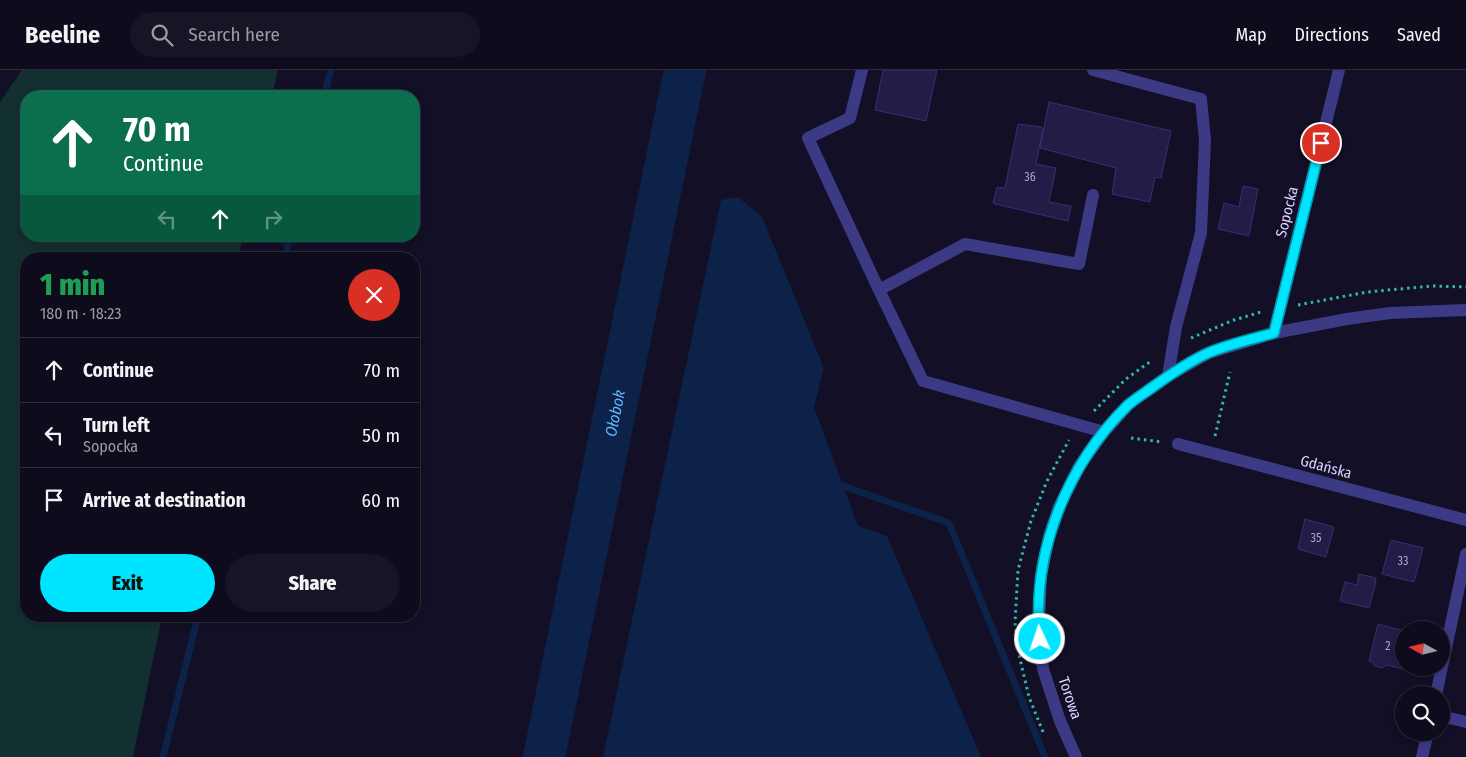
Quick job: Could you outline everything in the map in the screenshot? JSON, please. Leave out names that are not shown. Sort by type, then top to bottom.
[{"type":"street","points":[[862,70],[850,118],[808,138],[923,380],[1104,432]]},
{"type":"street","points":[[1092,70],[1202,98],[1205,140],[1201,232],[1176,327],[1168,376]]},
{"type":"street","name":"Sopocka","points":[[1274,333],[1339,70]]},
{"type":"street","points":[[879,290],[965,244],[1079,264],[1093,195]]},
{"type":"street","name":"Torowa","points":[[1076,757],[1060,721],[1043,669],[1038,624],[1041,575],[1049,538],[1059,507],[1080,465],[1104,432],[1129,404],[1168,376],[1208,353],[1274,333],[1347,319],[1390,313],[1466,310]]},
{"type":"street","name":"Gdańska","points":[[1178,444],[1466,520]]},
{"type":"street","points":[[1438,686],[1466,554]]},
{"type":"street","points":[[1450,718],[1466,722]]},
{"type":"street","points":[[1422,757],[1426,741]]},
{"type":"path","points":[[1211,453],[1230,372]]},
{"type":"path","points":[[1131,438],[1178,444]]},
{"type":"green space","points":[[22,70],[278,70],[273,90],[20,90],[20,242],[242,242],[240,252],[20,252],[20,622],[161,622],[133,757],[0,757],[0,102]]},
{"type":"water","points":[[738,197],[762,217],[824,368],[814,407],[858,526],[887,536],[981,757],[603,757],[721,200]]},
{"type":"building","points":[[883,70],[937,70],[926,121],[875,110]]},
{"type":"building","points":[[1049,102],[1171,131],[1161,178],[1155,177],[1150,202],[1112,194],[1116,168],[1040,148]]},
{"type":"building","points":[[1018,124],[1042,127],[1036,164],[1056,168],[1049,202],[1071,206],[1068,221],[993,203],[997,187],[1005,188]]},
{"type":"building","points":[[1243,186],[1258,189],[1249,236],[1218,229],[1224,203],[1239,207]]},
{"type":"building","points":[[1305,519],[1334,527],[1326,557],[1298,549]]},
{"type":"building","points":[[1391,540],[1423,548],[1414,582],[1382,574]]},
{"type":"building","points":[[1359,574],[1376,578],[1369,608],[1340,601],[1345,582],[1357,585]]},
{"type":"building","points":[[1378,624],[1395,629],[1395,667],[1386,665],[1382,668],[1375,666],[1369,661]]},
{"type":"waterway","points":[[326,90],[331,70]]},
{"type":"waterway","name":"Ołobok","points":[[544,757],[685,70]]},
{"type":"waterway","points":[[287,252],[289,242]]},
{"type":"waterway","points":[[843,486],[949,523],[1045,757]]},
{"type":"waterway","points":[[163,757],[197,622]]},
{"type":"route","points":[[1040,639],[1038,624],[1041,575],[1049,538],[1059,507],[1080,465],[1104,432],[1129,404],[1168,376],[1208,353],[1274,333],[1321,143]]}]
